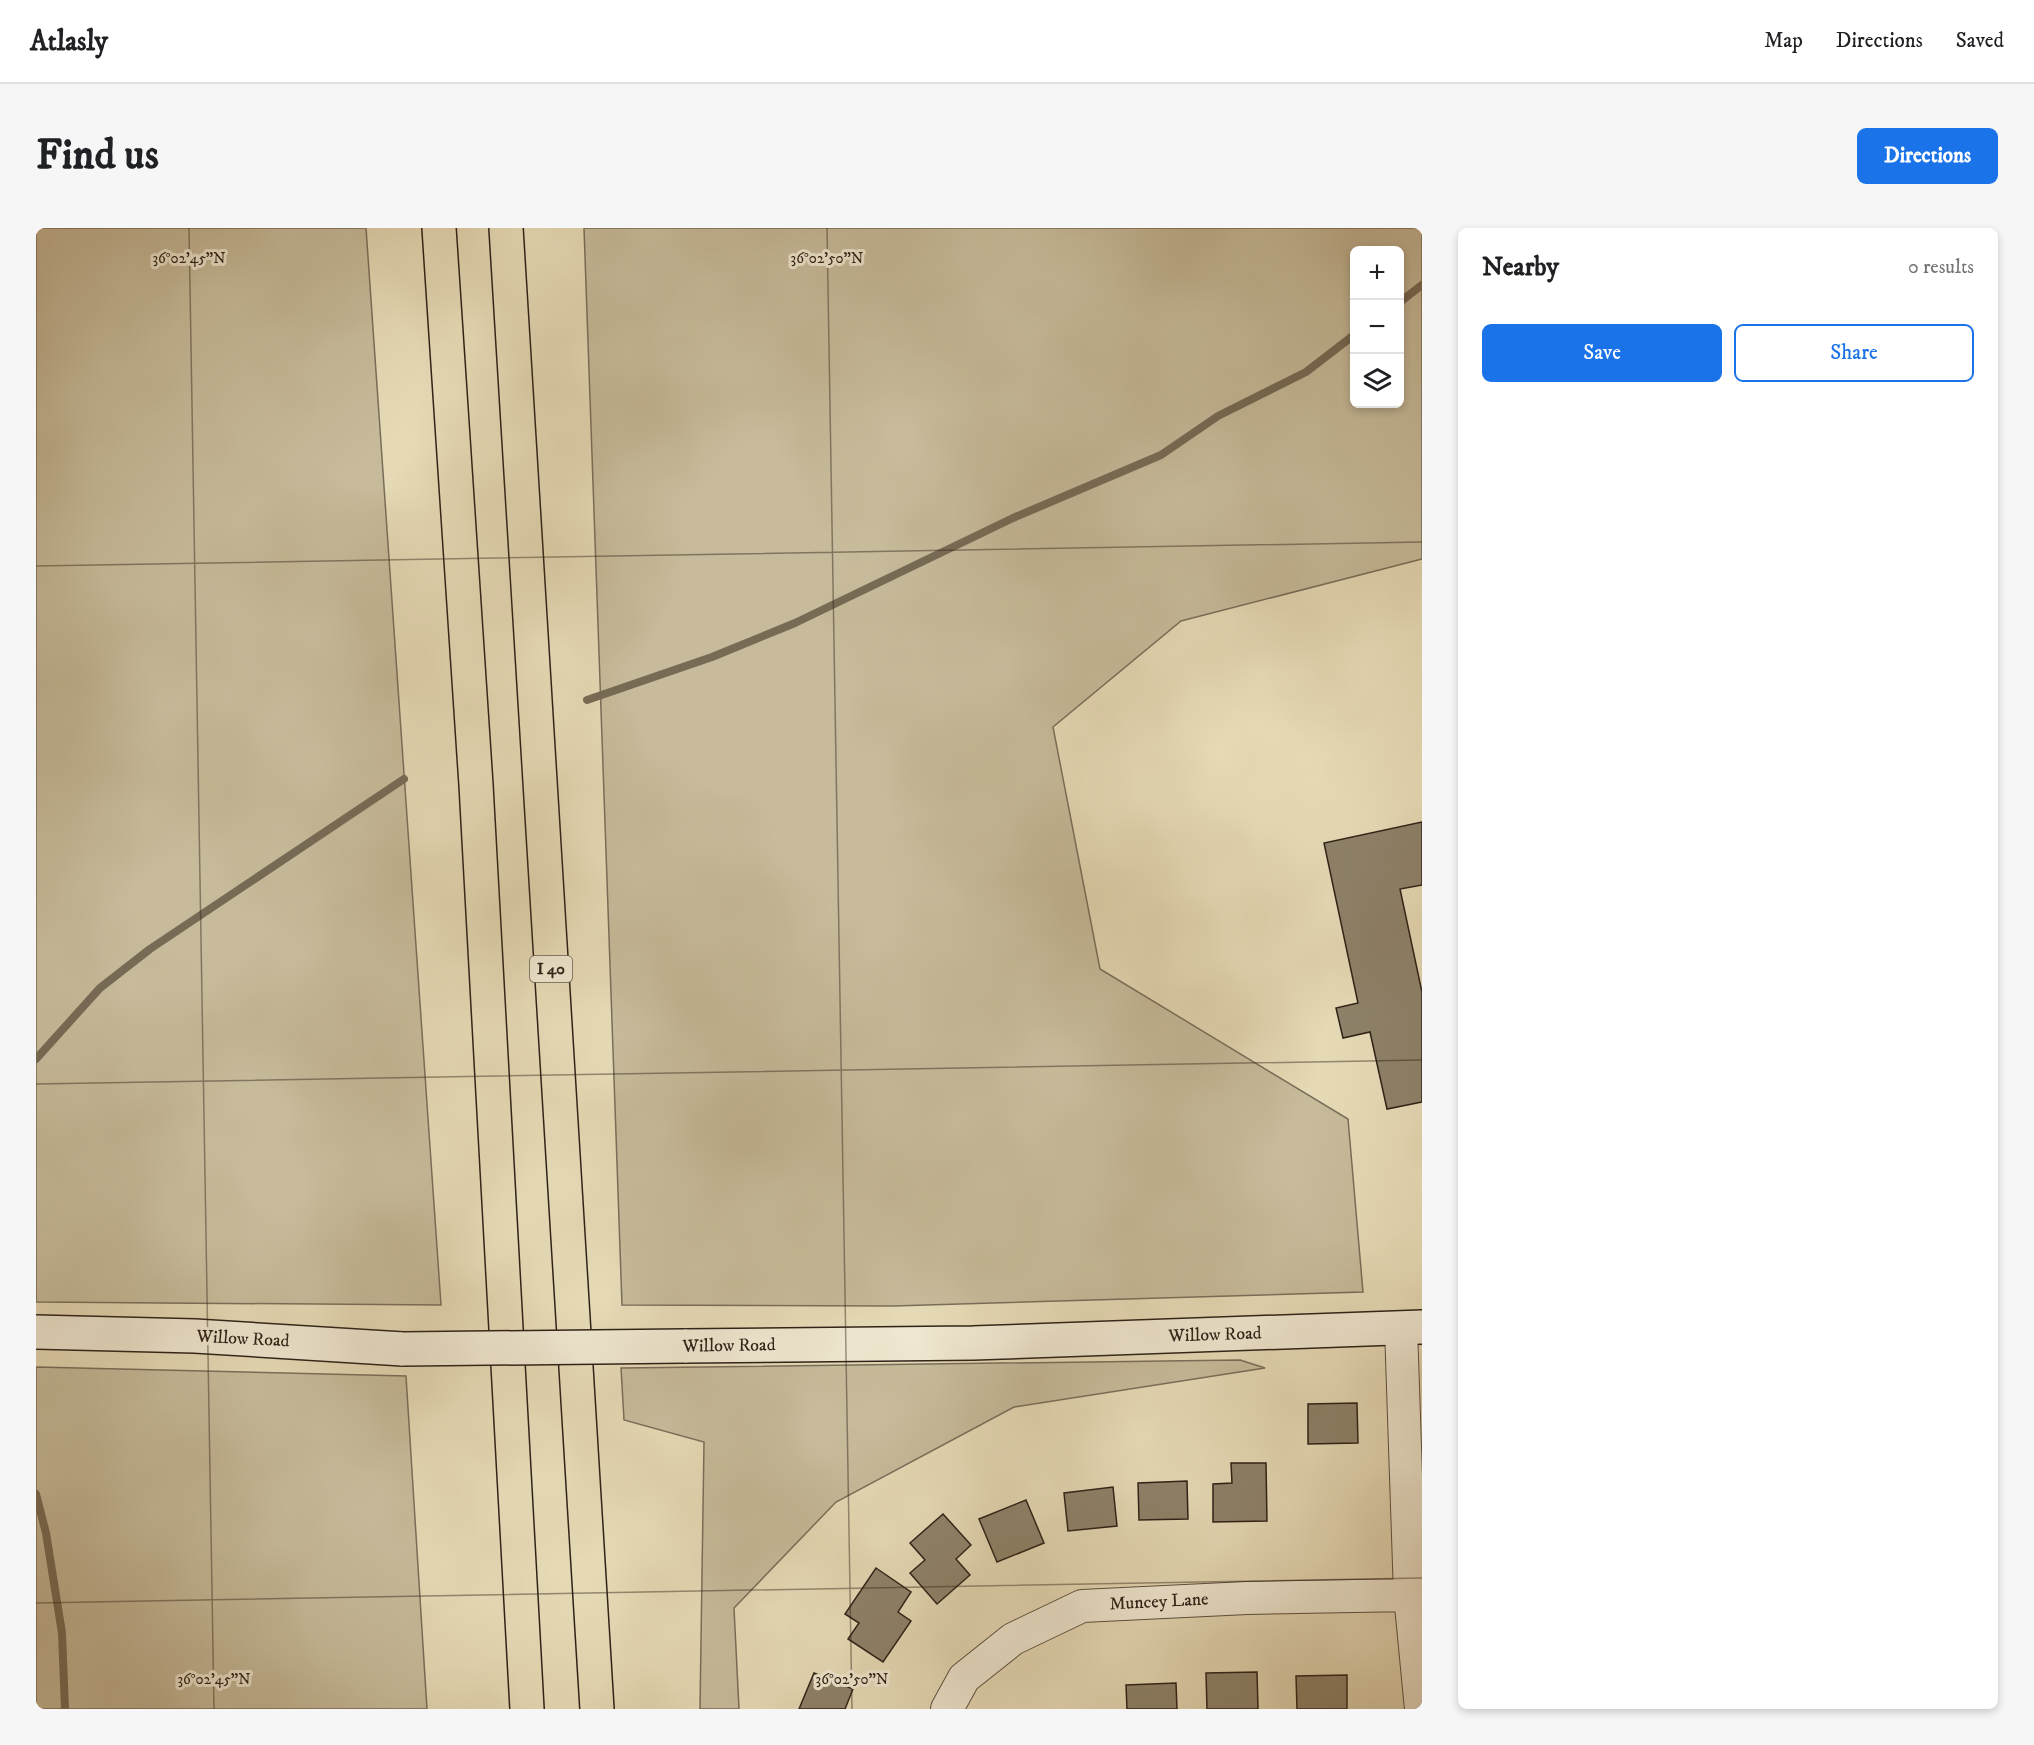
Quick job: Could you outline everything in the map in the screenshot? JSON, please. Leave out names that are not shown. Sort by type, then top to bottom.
[{"type":"highway","points":[[439,228],[476,785],[527,1709]]},
{"type":"highway","name":"I 40","points":[[506,228],[597,1709]]},
{"type":"street","name":"Willow Road","points":[[36,1332],[146,1335],[403,1349],[973,1343],[1412,1328]]},
{"type":"street","points":[[1412,1328],[1410,1595],[1421,1709]]},
{"type":"street","name":"Muncey Lane","points":[[947,1709],[964,1678],[1013,1639],[1082,1606],[1247,1598],[1410,1595]]},
{"type":"shaded area","points":[[36,228],[366,228],[441,1305],[36,1302]]},
{"type":"shaded area","points":[[584,228],[1422,228],[1422,559],[1181,621],[1053,727],[1100,969],[1348,1119],[1363,1292],[893,1306],[622,1305]]},
{"type":"shaded area","points":[[1240,1360],[1265,1368],[1014,1407],[836,1502],[734,1608],[739,1709],[700,1709],[704,1442],[624,1420],[621,1368]]},
{"type":"shaded area","points":[[36,1367],[406,1376],[427,1709],[36,1709]]},
{"type":"building","points":[[1422,822],[1422,885],[1400,889],[1422,992],[1422,1102],[1387,1109],[1370,1032],[1343,1038],[1336,1008],[1358,1003],[1324,843]]},
{"type":"building","points":[[1357,1403],[1358,1443],[1308,1444],[1308,1404]]},
{"type":"building","points":[[1231,1463],[1266,1463],[1267,1521],[1213,1522],[1213,1484],[1232,1483]]},
{"type":"building","points":[[1187,1481],[1188,1519],[1139,1520],[1138,1483]]},
{"type":"building","points":[[1113,1487],[1117,1526],[1068,1531],[1064,1493]]},
{"type":"building","points":[[1026,1500],[1044,1543],[997,1562],[979,1519]]},
{"type":"building","points":[[943,1514],[971,1545],[956,1559],[970,1575],[937,1604],[910,1573],[925,1560],[910,1543]]},
{"type":"building","points":[[876,1568],[911,1592],[898,1612],[911,1621],[883,1662],[848,1639],[859,1623],[845,1614]]},
{"type":"building","points":[[1257,1672],[1258,1709],[1207,1709],[1206,1673]]},
{"type":"building","points":[[814,1673],[853,1689],[845,1709],[799,1709]]},
{"type":"building","points":[[1347,1675],[1347,1709],[1297,1709],[1296,1676]]},
{"type":"building","points":[[1176,1683],[1177,1709],[1127,1709],[1126,1685]]},
{"type":"waterway","points":[[1403,300],[1422,285]]},
{"type":"waterway","points":[[587,700],[712,657],[795,623],[1013,518],[1161,455],[1218,416],[1306,372],[1350,338]]},
{"type":"waterway","points":[[36,1059],[100,988],[150,949],[404,779]]},
{"type":"waterway","points":[[36,1494],[46,1533],[62,1633],[65,1709]]}]
